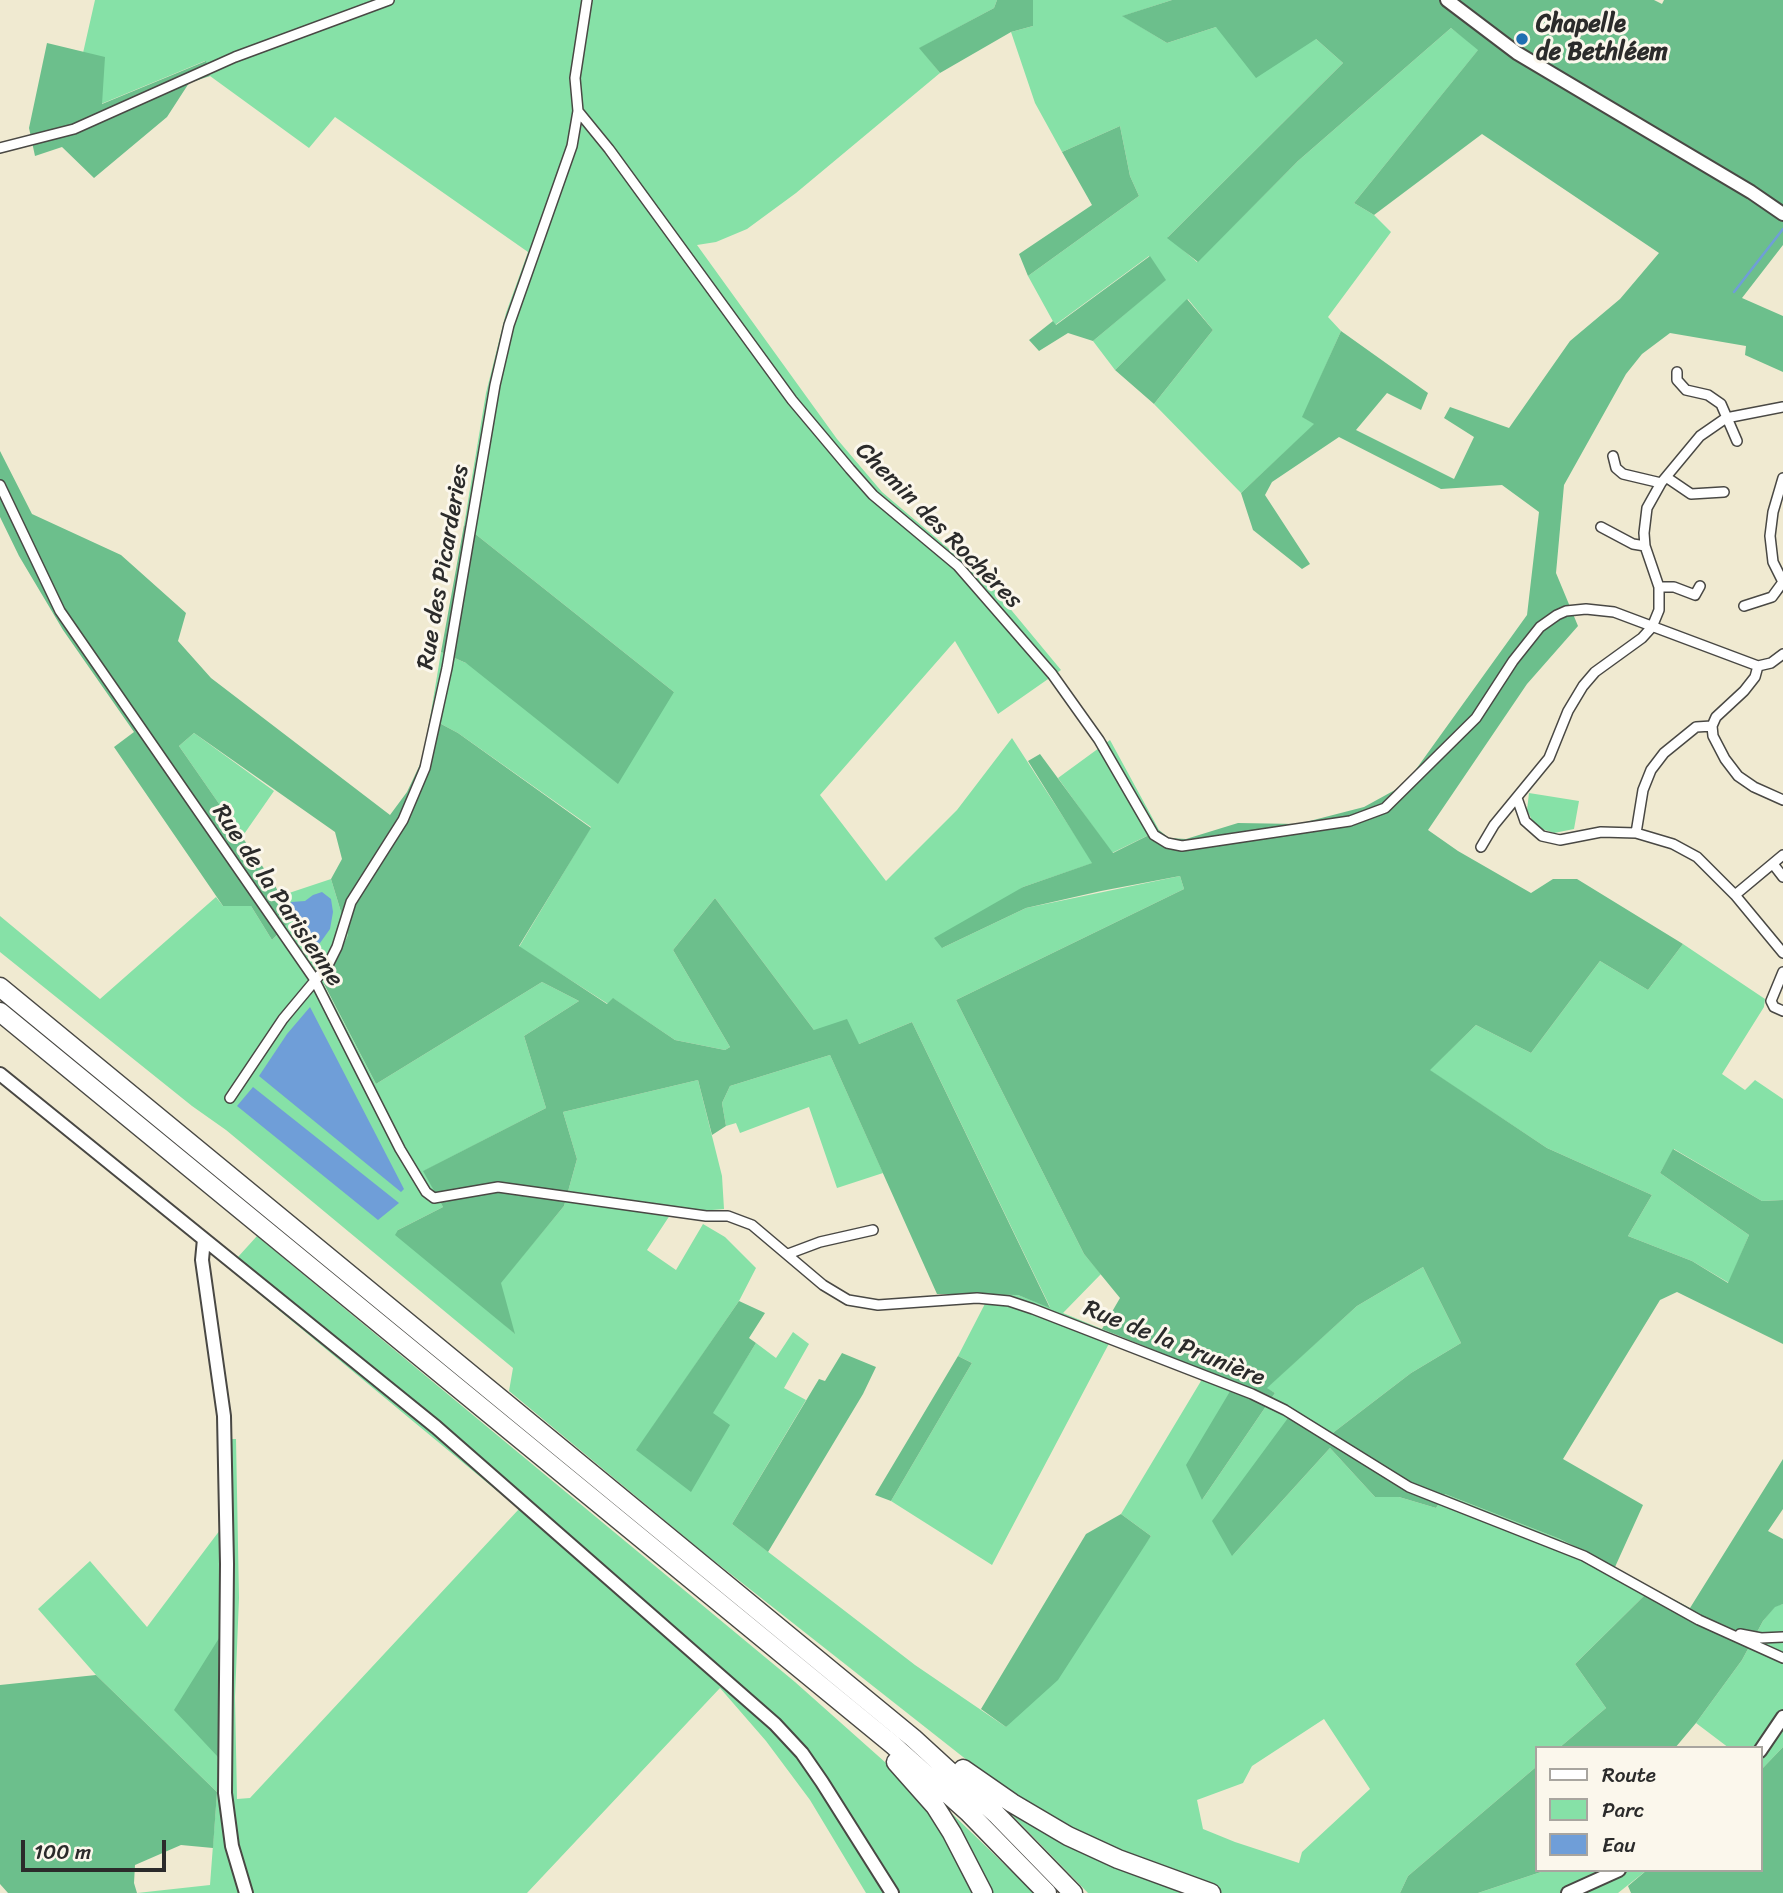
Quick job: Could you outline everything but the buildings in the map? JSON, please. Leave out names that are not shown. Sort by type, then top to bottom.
[{"type":"highway","points":[[0,987],[913,1738],[996,1814],[1073,1893]]},
{"type":"highway","points":[[0,1012],[843,1704],[960,1805],[1047,1893]]},
{"type":"highway","points":[[843,1704],[853,1723],[905,1770],[935,1806],[983,1893]]},
{"type":"highway","points":[[913,1738],[930,1743],[992,1790],[1068,1836],[1118,1860],[1211,1893]]},
{"type":"main road","points":[[1447,0],[1517,53],[1741,185],[1783,214]]},
{"type":"main road","points":[[0,1073],[436,1427],[775,1724],[802,1753],[892,1893]]},
{"type":"main road","points":[[204,1239],[202,1260],[224,1416],[225,1793],[232,1846],[246,1893]]},
{"type":"main road","points":[[208,1292],[218,1251]]},
{"type":"main road","points":[[1762,1748],[1782,1716]]},
{"type":"main road","points":[[1569,1893],[1615,1872]]},
{"type":"street","points":[[0,148],[74,129],[235,57],[389,0]]},
{"type":"street","name":"Rue des Picarderies","points":[[230,1098],[283,1019],[328,965],[337,947],[351,902],[403,820],[425,768],[447,668],[503,349],[572,146],[578,111],[575,78],[587,0]]},
{"type":"street","name":"Chemin des Rochères","points":[[578,111],[609,149],[792,400],[850,469],[882,503],[958,566],[1045,665],[1099,740],[1154,835],[1167,843],[1182,845],[1369,816],[1393,802],[1476,718],[1513,661],[1540,627],[1557,615],[1573,610],[1600,609],[1614,612],[1758,666]]},
{"type":"street","points":[[1677,372],[1677,380],[1682,386],[1721,404],[1737,441]]},
{"type":"street","points":[[1481,847],[1494,825],[1549,758],[1568,710],[1583,686],[1595,672],[1642,638],[1652,627],[1658,610],[1659,587],[1645,546],[1644,533],[1647,508],[1663,480],[1700,436],[1726,418],[1783,407]]},
{"type":"street","points":[[1613,456],[1616,468],[1623,474],[1663,480],[1690,494],[1724,492]]},
{"type":"street","points":[[1744,606],[1772,597],[1783,582],[1779,578],[1771,551],[1773,512],[1782,482]]},
{"type":"street","name":"Rue de la Parisienne","points":[[0,485],[60,611],[315,982],[400,1149],[426,1192],[434,1198],[498,1187],[589,1199]]},
{"type":"street","points":[[1771,526],[1783,531]]},
{"type":"street","points":[[1601,527],[1633,544],[1645,546]]},
{"type":"street","points":[[1659,587],[1674,587],[1695,595],[1700,586]]},
{"type":"street","points":[[1783,654],[1771,663],[1758,666],[1755,677],[1716,717],[1712,726],[1713,736],[1738,776],[1761,791],[1783,800]]},
{"type":"street","points":[[1636,833],[1643,790],[1657,763],[1671,745],[1687,732],[1696,727],[1712,726]]},
{"type":"street","points":[[1517,798],[1529,827],[1549,839],[1601,832],[1636,833],[1673,844],[1697,857],[1735,895],[1783,953]]},
{"type":"street","points":[[1735,895],[1783,855]]},
{"type":"street","points":[[1773,864],[1783,877]]},
{"type":"street","points":[[1783,972],[1770,1001],[1774,1007],[1783,1011]]},
{"type":"street","name":"Rue de la Prunière","points":[[589,1199],[706,1216],[728,1216],[752,1225],[823,1285],[848,1300],[878,1305],[977,1298],[1009,1301],[1252,1394],[1284,1410],[1409,1487],[1584,1556],[1699,1620],[1783,1658]]},
{"type":"street","points":[[788,1254],[820,1242],[873,1230]]},
{"type":"street","name":"Rue de la Prunière","points":[[1723,1631],[1761,1638],[1783,1637]]},
{"type":"green space","points":[[95,0],[997,0],[994,8],[920,48],[940,73],[796,193],[747,229],[716,242],[697,245],[837,439],[882,492],[988,582],[1061,670],[998,714],[955,641],[820,795],[886,881],[957,810],[1012,738],[1093,863],[1023,887],[942,948],[1026,908],[1180,876],[1184,889],[956,1000],[1084,1254],[1101,1274],[1063,1313],[1114,1334],[992,1565],[891,1501],[972,1363],[958,1356],[990,1294],[1018,1295],[1050,1307],[912,1022],[859,1044],[814,1030],[715,898],[673,950],[730,1047],[725,1050],[675,1040],[614,999],[608,1004],[519,947],[591,827],[458,733],[430,718],[441,652],[466,663],[674,692],[464,525],[486,393],[506,313],[528,252],[335,117],[309,148],[210,76],[205,61],[101,104],[83,53]]},
{"type":"green space","points":[[997,0],[1033,0],[1033,26],[1011,32],[940,73],[919,48],[994,8]]},
{"type":"green space","points":[[1033,0],[1172,0],[1123,16],[1167,43],[1216,27],[1316,39],[1343,63],[1168,237],[1197,262],[1298,161],[1451,28],[1479,49],[1354,203],[1374,215],[1391,232],[1328,317],[1341,331],[1303,417],[1315,424],[1241,493],[1154,404],[1213,330],[1188,299],[1115,370],[1093,341],[1165,280],[1149,256],[1055,325],[1028,276],[1139,196],[1130,176],[1120,126],[1062,152],[1035,103],[1011,32],[1033,26]]},
{"type":"green space","points":[[1172,0],[1654,0],[1662,4],[1664,0],[1783,0],[1783,245],[1742,298],[1783,316],[1783,372],[1745,355],[1746,346],[1670,333],[1642,354],[1626,374],[1564,485],[1556,573],[1578,626],[1527,684],[1428,830],[1458,851],[1531,893],[1553,879],[1577,879],[1683,944],[1648,990],[1600,961],[1531,1053],[1476,1025],[1430,1070],[1547,1148],[1652,1195],[1628,1236],[1692,1261],[1728,1283],[1749,1235],[1660,1173],[1673,1149],[1762,1201],[1783,1200],[1783,1344],[1677,1292],[1660,1300],[1563,1459],[1643,1505],[1615,1567],[1560,1539],[1445,1494],[1436,1508],[1399,1497],[1375,1497],[1330,1448],[1232,1556],[1212,1521],[1288,1418],[1326,1441],[1411,1373],[1461,1343],[1423,1267],[1357,1306],[1267,1388],[1275,1393],[1202,1500],[1186,1465],[1235,1383],[1102,1329],[1120,1298],[1084,1254],[956,1000],[1184,889],[1180,876],[1026,908],[942,948],[934,938],[1023,887],[1092,863],[1028,761],[1040,754],[1113,853],[1159,830],[1169,838],[1186,839],[1238,823],[1298,824],[1364,807],[1409,779],[1527,615],[1539,512],[1502,485],[1441,489],[1339,437],[1272,482],[1265,495],[1310,564],[1302,569],[1253,530],[1241,493],[1314,424],[1302,417],[1341,331],[1428,393],[1421,410],[1387,393],[1356,430],[1454,479],[1474,437],[1444,418],[1450,407],[1509,428],[1570,341],[1620,299],[1659,253],[1482,134],[1374,215],[1354,203],[1478,50],[1451,28],[1298,161],[1198,262],[1167,238],[1343,63],[1316,39],[1256,78],[1216,27],[1167,43],[1122,16]]},
{"type":"green space","points":[[47,43],[105,57],[102,104],[206,61],[210,76],[189,83],[167,117],[94,178],[62,147],[35,156],[29,128]]},
{"type":"green space","points":[[1120,126],[1130,176],[1139,196],[1028,276],[1019,254],[1092,205],[1062,152]]},
{"type":"green space","points":[[1150,256],[1166,280],[1093,341],[1068,333],[1039,351],[1029,340],[1053,321],[1056,325]]},
{"type":"green space","points":[[1187,299],[1213,330],[1154,404],[1115,370]]},
{"type":"green space","points":[[0,451],[32,514],[121,555],[186,613],[178,641],[211,678],[390,815],[407,792],[423,758],[430,718],[458,733],[591,828],[519,946],[607,1004],[613,998],[675,1040],[725,1050],[730,1047],[673,950],[715,898],[814,1030],[847,1019],[859,1044],[912,1022],[1050,1308],[1018,1295],[937,1294],[830,1055],[730,1086],[722,1103],[726,1126],[712,1135],[698,1080],[563,1112],[577,1159],[564,1206],[501,1283],[515,1334],[395,1235],[398,1230],[443,1207],[423,1171],[546,1108],[524,1036],[579,1001],[542,982],[376,1084],[324,984],[348,935],[331,879],[342,859],[335,832],[194,733],[179,746],[274,883],[291,920],[272,940],[251,906],[223,906],[114,747],[134,732],[63,630],[19,556],[0,517]]},
{"type":"green space","points":[[464,525],[674,692],[618,784],[466,663],[441,652]]},
{"type":"green space","points":[[194,733],[274,791],[242,837],[179,746]]},
{"type":"green space","points":[[1110,740],[1159,830],[1112,853],[1058,778]]},
{"type":"green space","points":[[1529,793],[1579,801],[1574,829],[1554,833],[1539,828],[1527,810]]},
{"type":"green space","points":[[331,879],[348,935],[324,985],[376,1084],[542,982],[579,1001],[524,1036],[546,1108],[424,1171],[443,1207],[398,1230],[514,1333],[500,1283],[564,1206],[577,1159],[563,1112],[698,1080],[722,1176],[724,1209],[700,1211],[676,1206],[647,1250],[676,1270],[703,1224],[725,1237],[756,1268],[739,1301],[637,1450],[712,1413],[756,1343],[776,1358],[793,1332],[809,1344],[784,1388],[806,1400],[732,1524],[915,1665],[1006,1727],[1151,1536],[1121,1514],[1207,1371],[1236,1383],[1202,1500],[1275,1393],[1266,1388],[1357,1306],[1423,1267],[1461,1343],[1411,1373],[1334,1432],[1232,1556],[1330,1448],[1375,1497],[1399,1497],[1436,1508],[1445,1494],[1560,1539],[1652,1588],[1575,1664],[1606,1708],[1561,1746],[1534,1746],[1534,1769],[1408,1876],[1400,1893],[1088,1893],[997,1800],[991,1779],[704,1553],[509,1391],[513,1368],[226,1130],[192,1106],[0,952],[0,916],[100,999],[216,897],[223,906],[251,906],[272,940],[291,920],[280,896]],"holes":[[[1324,1719],[1370,1789],[1302,1852],[1299,1863],[1203,1829],[1197,1800],[1243,1783],[1252,1766]]]},
{"type":"green space","points":[[1683,944],[1765,999],[1764,1007],[1722,1074],[1745,1090],[1755,1080],[1783,1099],[1783,1200],[1762,1201],[1674,1149],[1660,1173],[1749,1235],[1729,1283],[1692,1261],[1628,1236],[1652,1195],[1547,1148],[1429,1070],[1476,1025],[1531,1053],[1600,961],[1648,990]]},
{"type":"green space","points":[[830,1055],[883,1173],[837,1188],[809,1107],[740,1133],[736,1123],[726,1126],[722,1103],[730,1086]]},
{"type":"green space","points":[[257,1236],[795,1682],[886,1763],[927,1809],[941,1803],[1034,1893],[866,1893],[810,1800],[766,1741],[720,1688],[527,1893],[137,1893],[210,1885],[217,1792],[96,1675],[38,1609],[90,1561],[147,1627],[220,1530],[217,1439],[236,1439],[239,1598],[235,1697],[237,1799],[250,1798],[519,1509],[228,1268]]},
{"type":"green space","points":[[739,1301],[765,1313],[749,1338],[756,1343],[713,1413],[730,1425],[691,1492],[636,1450]]},
{"type":"green space","points":[[842,1353],[876,1367],[863,1394],[768,1552],[732,1524],[819,1379],[825,1381]]},
{"type":"green space","points":[[958,1356],[972,1363],[891,1501],[875,1495]]},
{"type":"green space","points":[[1783,1459],[1783,1509],[1768,1531],[1783,1539],[1783,1604],[1775,1607],[1763,1621],[1742,1660],[1696,1723],[1677,1746],[1561,1746],[1606,1708],[1575,1664],[1652,1588],[1690,1608]]},
{"type":"green space","points":[[1121,1514],[1151,1536],[1058,1680],[1006,1727],[981,1709],[1086,1534]]},
{"type":"green space","points":[[1783,1604],[1783,1747],[1762,1769],[1762,1746],[1726,1746],[1696,1723],[1742,1660],[1763,1621],[1775,1606]]},
{"type":"green space","points":[[221,1635],[222,1676],[218,1757],[174,1710]]},
{"type":"green space","points":[[96,1675],[217,1792],[213,1848],[181,1845],[135,1865],[134,1883],[137,1893],[8,1893],[0,1884],[0,1685]]},
{"type":"green space","points":[[1783,1747],[1783,1893],[1631,1893],[1628,1886],[1645,1872],[1762,1872],[1762,1769]]},
{"type":"green space","points":[[1534,1769],[1534,1872],[1541,1872],[1478,1893],[1400,1893],[1408,1876]]},
{"type":"green space","points":[[1541,1872],[1644,1872],[1618,1893],[1478,1893]]},
{"type":"water","points":[[322,892],[331,899],[333,912],[330,929],[320,943],[310,945],[291,911],[291,902],[305,901]]},
{"type":"water","points":[[310,1007],[404,1189],[401,1192],[259,1076],[287,1034]]},
{"type":"water","points":[[253,1087],[399,1203],[378,1220],[237,1106]]},
{"type":"waterway","points":[[1734,292],[1783,229]]},
{"type":"place","name":"Chapelle de Bethléem","points":[[1522,39]]}]
